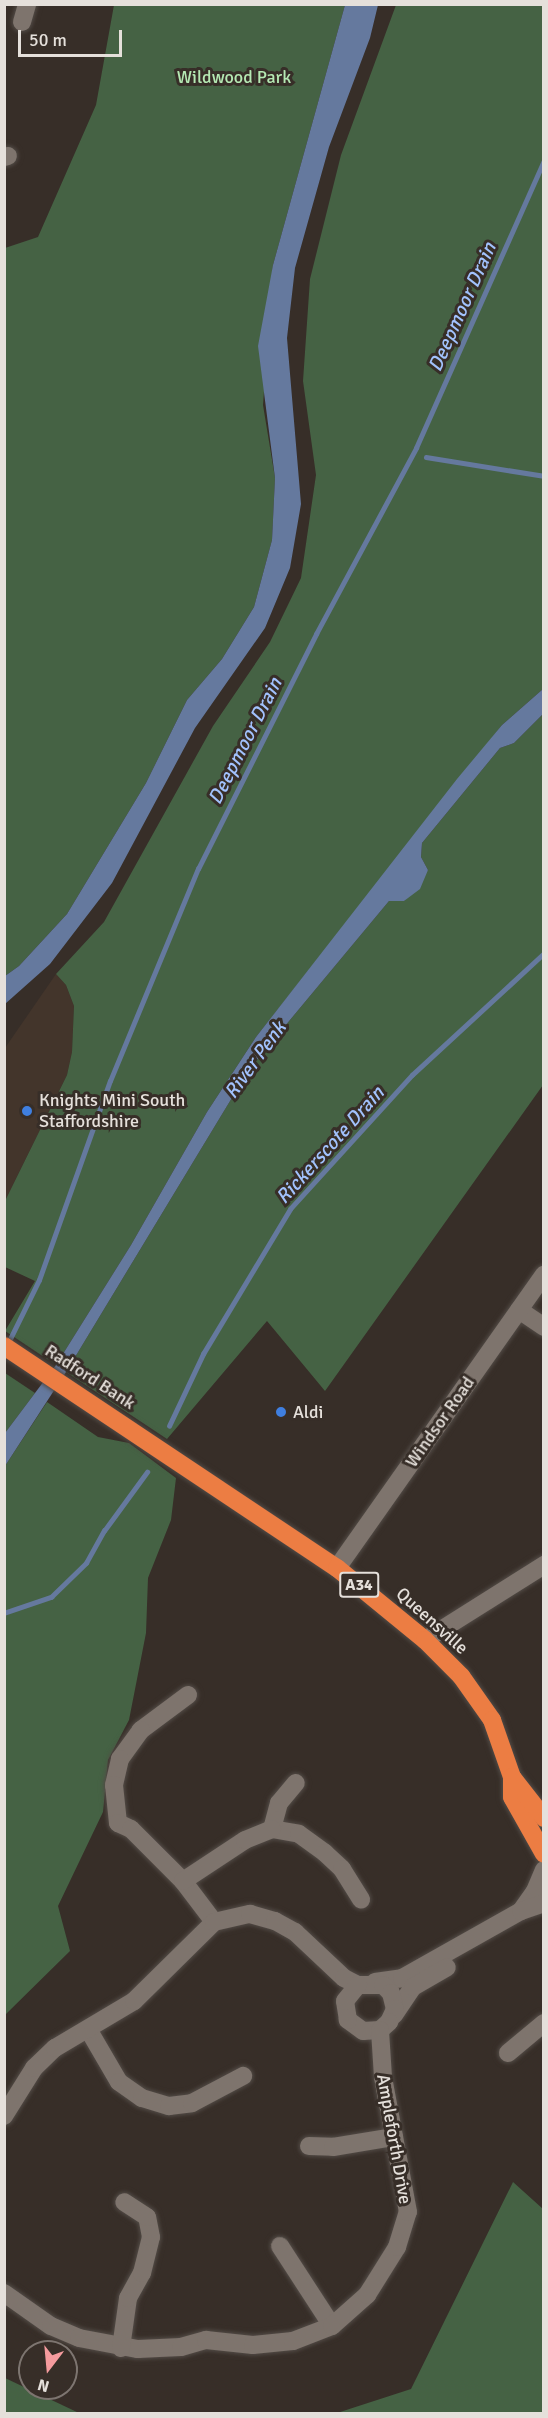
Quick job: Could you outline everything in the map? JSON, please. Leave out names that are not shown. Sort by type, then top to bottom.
[{"type":"highway","name":"Radford Bank","points":[[4,1346],[152,1443]]},
{"type":"highway","name":"Queensville","points":[[152,1443],[336,1568],[425,1640],[461,1676],[492,1720],[512,1777],[512,1797],[543,1854]]},
{"type":"highway","name":"A34","points":[[512,1777],[543,1818]]},
{"type":"street","name":"Windsor Road","points":[[336,1568],[543,1275]]},
{"type":"street","points":[[519,1310],[543,1328]]},
{"type":"street","points":[[425,1640],[543,1565]]},
{"type":"street","points":[[188,1695],[141,1730],[120,1760],[114,1785],[118,1823],[131,1829],[183,1881],[214,1922]]},
{"type":"street","points":[[272,1829],[279,1803],[296,1783]]},
{"type":"street","points":[[183,1881],[245,1840],[272,1829],[298,1834],[325,1853],[342,1869],[361,1899]]},
{"type":"street","points":[[521,1911],[535,1892],[543,1870]]},
{"type":"street","points":[[543,1903],[521,1911],[402,1978],[359,1982],[345,2001],[348,2020],[371,2030],[394,2015],[413,1987],[524,1922],[543,1916]]},
{"type":"street","points":[[4,2115],[34,2068],[55,2048],[134,2001],[214,1922],[250,1914],[275,1921],[295,1932],[359,1982],[391,1993],[394,2015]]},
{"type":"street","points":[[508,2053],[543,2023]]},
{"type":"street","points":[[88,2028],[120,2082],[142,2098],[169,2106],[192,2103],[243,2076]]},
{"type":"street","name":"Ampleforth Drive","points":[[4,2293],[51,2326],[79,2338],[121,2348],[181,2347],[206,2340],[253,2345],[283,2343],[332,2326],[367,2295],[397,2247],[408,2212],[380,2049],[371,2030]]},
{"type":"street","points":[[309,2146],[333,2147],[394,2137]]},
{"type":"street","points":[[121,2348],[128,2298],[142,2272],[151,2236],[147,2217],[124,2202]]},
{"type":"street","points":[[280,2246],[332,2326]]},
{"type":"shaded area","name":"Knights Mini South Staffordshire","points":[[56,974],[66,985],[74,1006],[72,1052],[67,1075],[5,1201],[5,1048]]},
{"type":"green space","name":"Wildwood Park","points":[[114,5],[345,5],[273,265],[263,405],[275,478],[272,540],[254,607],[222,659],[187,700],[146,783],[67,914],[19,966],[5,976],[5,248],[38,237],[96,105]]},
{"type":"green space","points":[[396,5],[543,5],[543,689],[502,725],[256,1037],[207,1112],[131,1245],[56,1365],[5,1331],[35,1281],[5,1267],[5,1201],[67,1075],[72,1052],[74,1006],[66,985],[56,974],[104,922],[213,726],[270,642],[301,578],[316,475],[303,381],[310,279],[341,155]]},
{"type":"green space","points":[[543,714],[543,1085],[325,1391],[267,1321],[167,1439],[66,1372],[250,1068],[389,901],[404,901],[428,870],[421,857],[422,843],[500,748],[514,743]]},
{"type":"green space","points":[[5,1373],[35,1393],[5,1433]]},
{"type":"green space","points":[[47,1402],[98,1437],[129,1443],[176,1478],[171,1520],[148,1578],[146,1633],[129,1720],[108,1760],[103,1812],[58,1906],[70,1951],[5,2015],[5,1466]]},
{"type":"green space","points":[[513,2182],[543,2209],[543,2413],[337,2413],[411,2389]]},
{"type":"green space","points":[[4,2378],[18,2384],[18,2400],[52,2400],[79,2413],[5,2413]]},
{"type":"water","points":[[345,5],[378,5],[370,38],[329,147],[295,268],[287,338],[301,504],[290,568],[265,628],[195,728],[112,883],[50,964],[5,1004],[5,976],[19,966],[67,914],[146,783],[187,700],[222,659],[254,607],[272,540],[275,478],[258,346],[273,265]]},
{"type":"water","name":"River Penk","points":[[543,689],[543,714],[514,743],[500,748],[422,843],[421,857],[428,870],[420,889],[404,901],[389,901],[250,1068],[66,1372],[5,1466],[5,1433],[56,1365],[131,1245],[207,1112],[256,1037],[457,779],[502,725]]},
{"type":"waterway","name":"Deepmoor Drain","points":[[8,1343],[39,1280],[110,1081],[198,869],[316,634],[416,448],[544,161]]},
{"type":"waterway","points":[[426,457],[544,476]]},
{"type":"waterway","name":"Rickerscote Drain","points":[[169,1426],[203,1354],[290,1209],[412,1075],[544,953]]},
{"type":"waterway","name":"Rickerscote Drain","points":[[4,1613],[51,1597],[86,1563],[104,1531],[147,1472]]},
{"type":"place","name":"Knights Mini South Staffordshire","points":[[27,1111]]},
{"type":"place","name":"Aldi","points":[[281,1412]]}]
